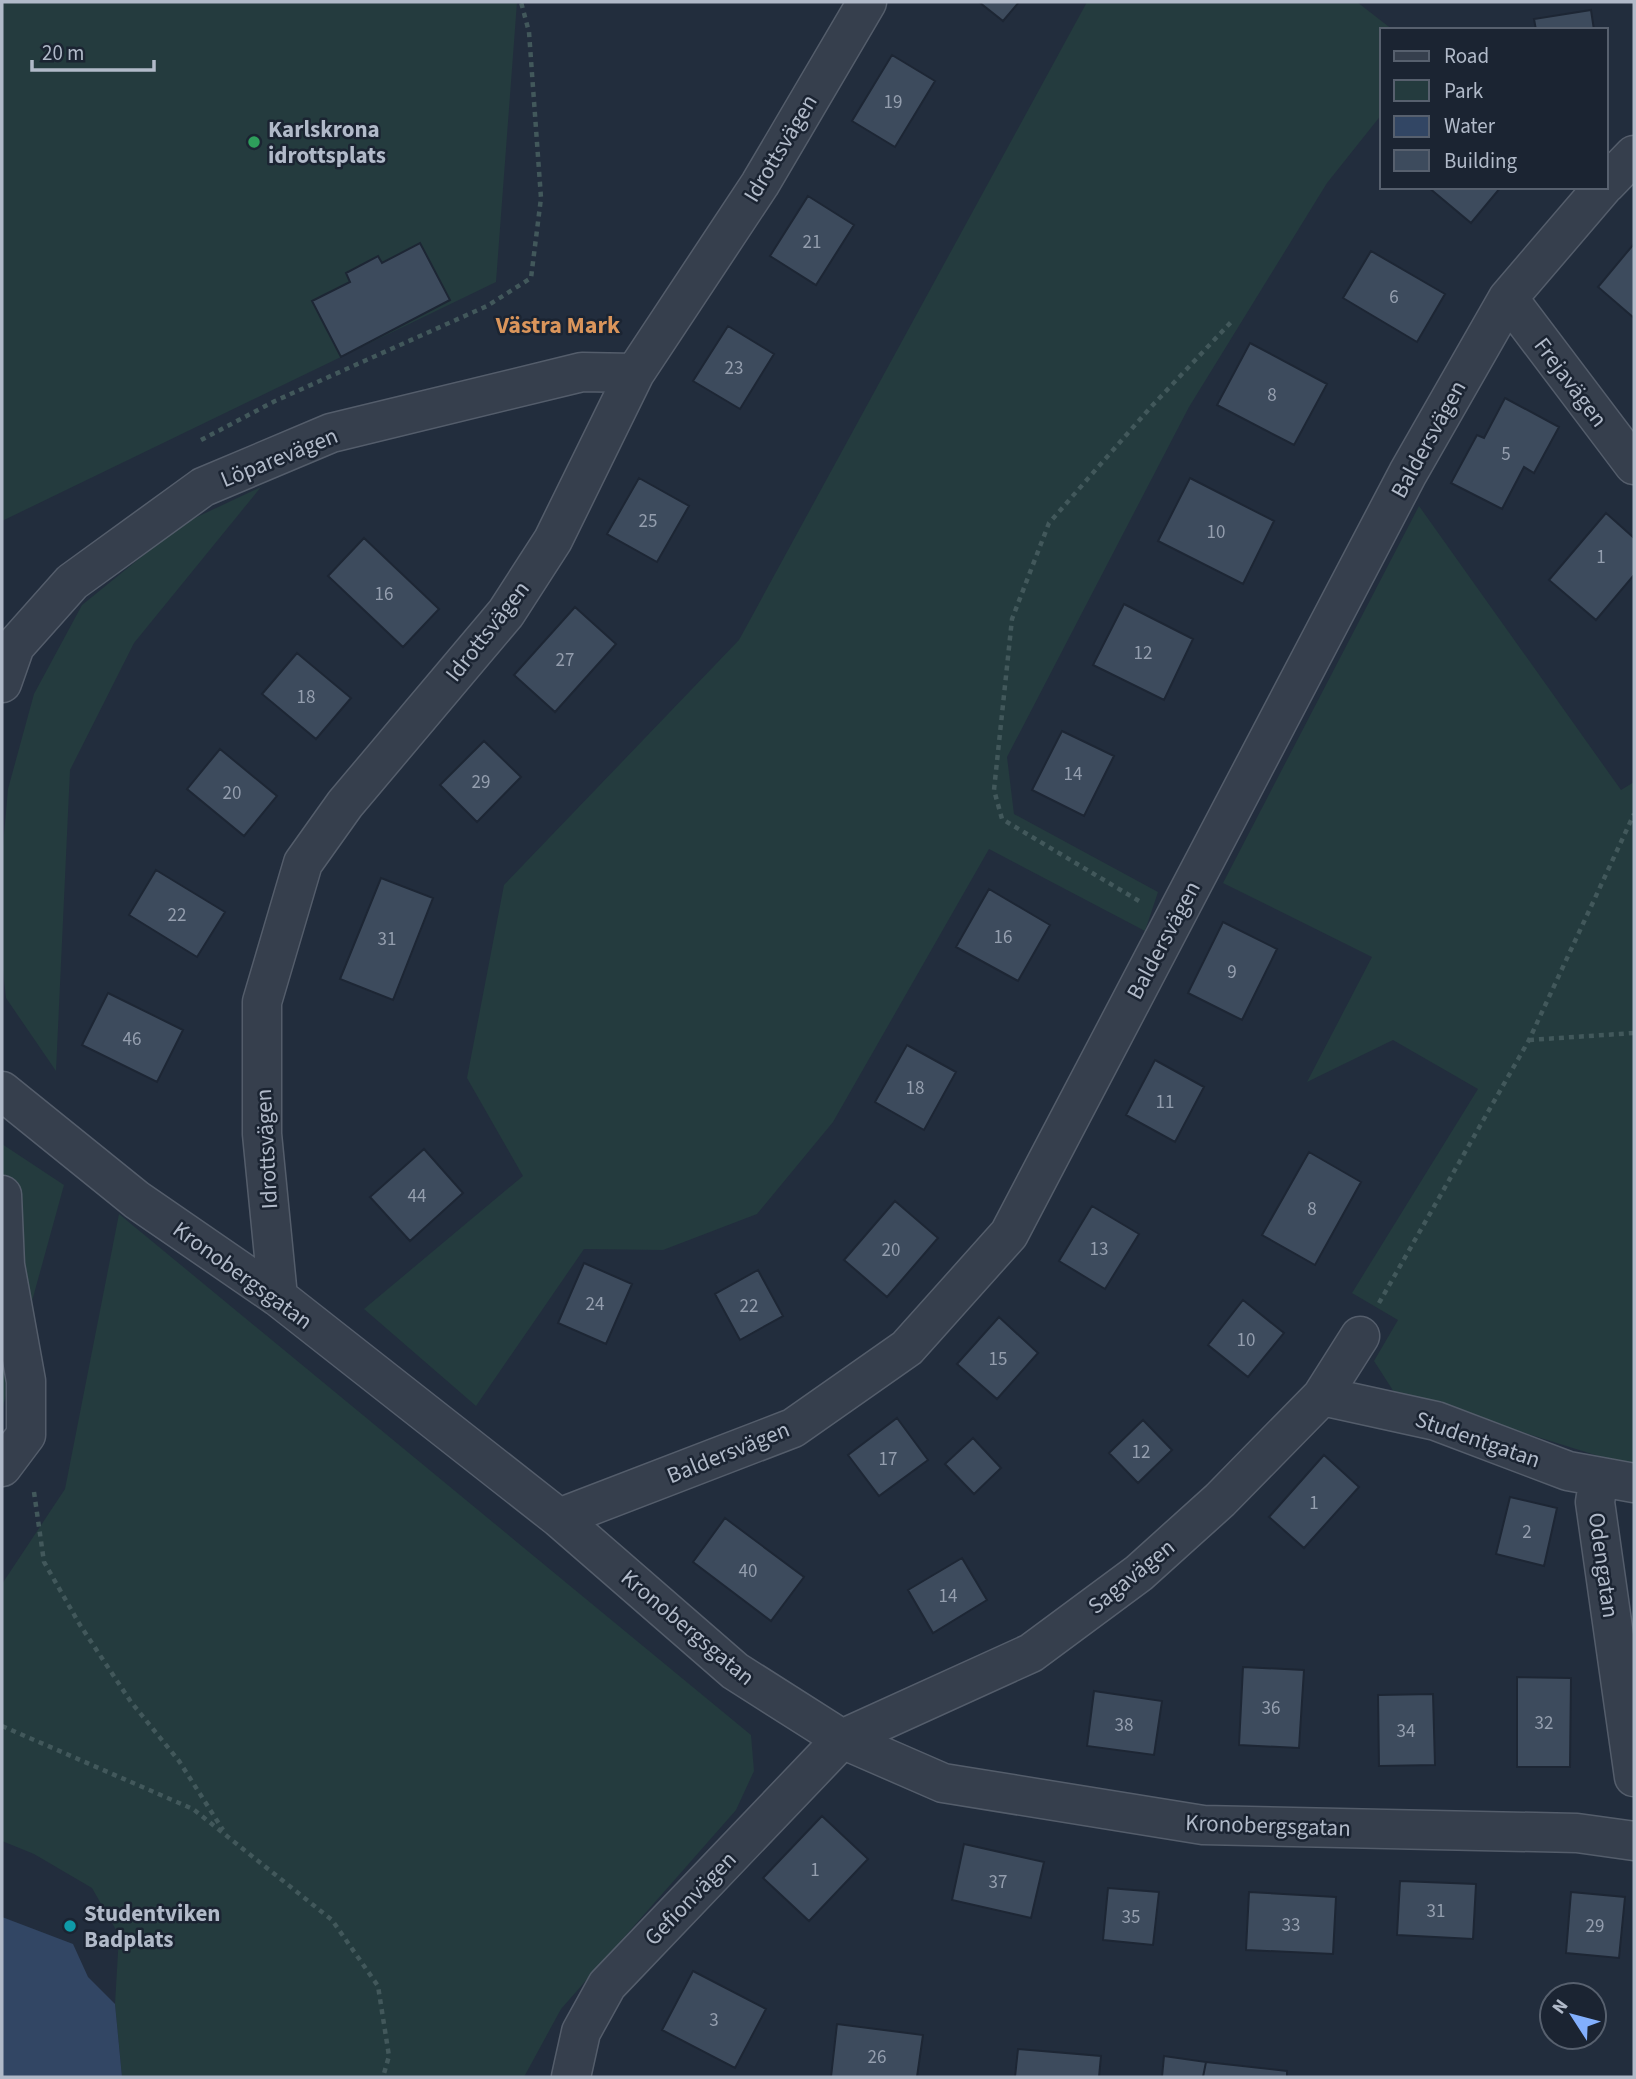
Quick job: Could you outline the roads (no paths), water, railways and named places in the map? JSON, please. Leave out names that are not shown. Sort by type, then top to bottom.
[{"type":"street","name":"Idrottsvägen","points":[[278,1297],[262,1134],[262,1002],[303,863],[345,804],[506,613],[552,540],[635,373],[760,184],[867,2]]},
{"type":"street","name":"Baldersvägen","points":[[1608,183],[1634,155]]},
{"type":"street","name":"Baldersvägen","points":[[559,1518],[793,1427],[907,1348],[1009,1234],[1408,472],[1508,298],[1602,189]]},
{"type":"street","name":"Frejavägen","points":[[1508,298],[1634,466]]},
{"type":"street","name":"Löparevägen","points":[[2,683],[15,646],[37,618],[87,568],[203,487],[331,433],[582,372],[635,373]]},
{"type":"street","name":"Kronobergsgatan","points":[[2,1091],[136,1200],[278,1297],[559,1518],[735,1671],[842,1739],[943,1783],[1203,1825],[1577,1833],[1634,1841]]},
{"type":"street","points":[[2,1195],[5,1265],[26,1381],[26,1435],[2,1467]]},
{"type":"street","name":"Sagavägen","points":[[842,1739],[1031,1653],[1139,1573],[1220,1500],[1322,1396],[1360,1336]]},
{"type":"street","name":"Studentgatan","points":[[1322,1396],[1436,1421],[1568,1471],[1617,1480]]},
{"type":"street","name":"Odengatan","points":[[1617,1480],[1595,1502],[1634,1777]]},
{"type":"street","name":"Gefionvägen","points":[[571,2077],[581,2032],[607,1985],[842,1739]]},
{"type":"water","points":[[2,1917],[73,1944],[88,1977],[115,2004],[122,2077],[2,2077]]},
{"type":"place","name":"Karlskrona idrottsplats","points":[[254,142]]},
{"type":"place","name":"Studentviken Badplats","points":[[70,1926]]},
{"type":"district","name":"Västra Mark","points":[[558,325]]}]
